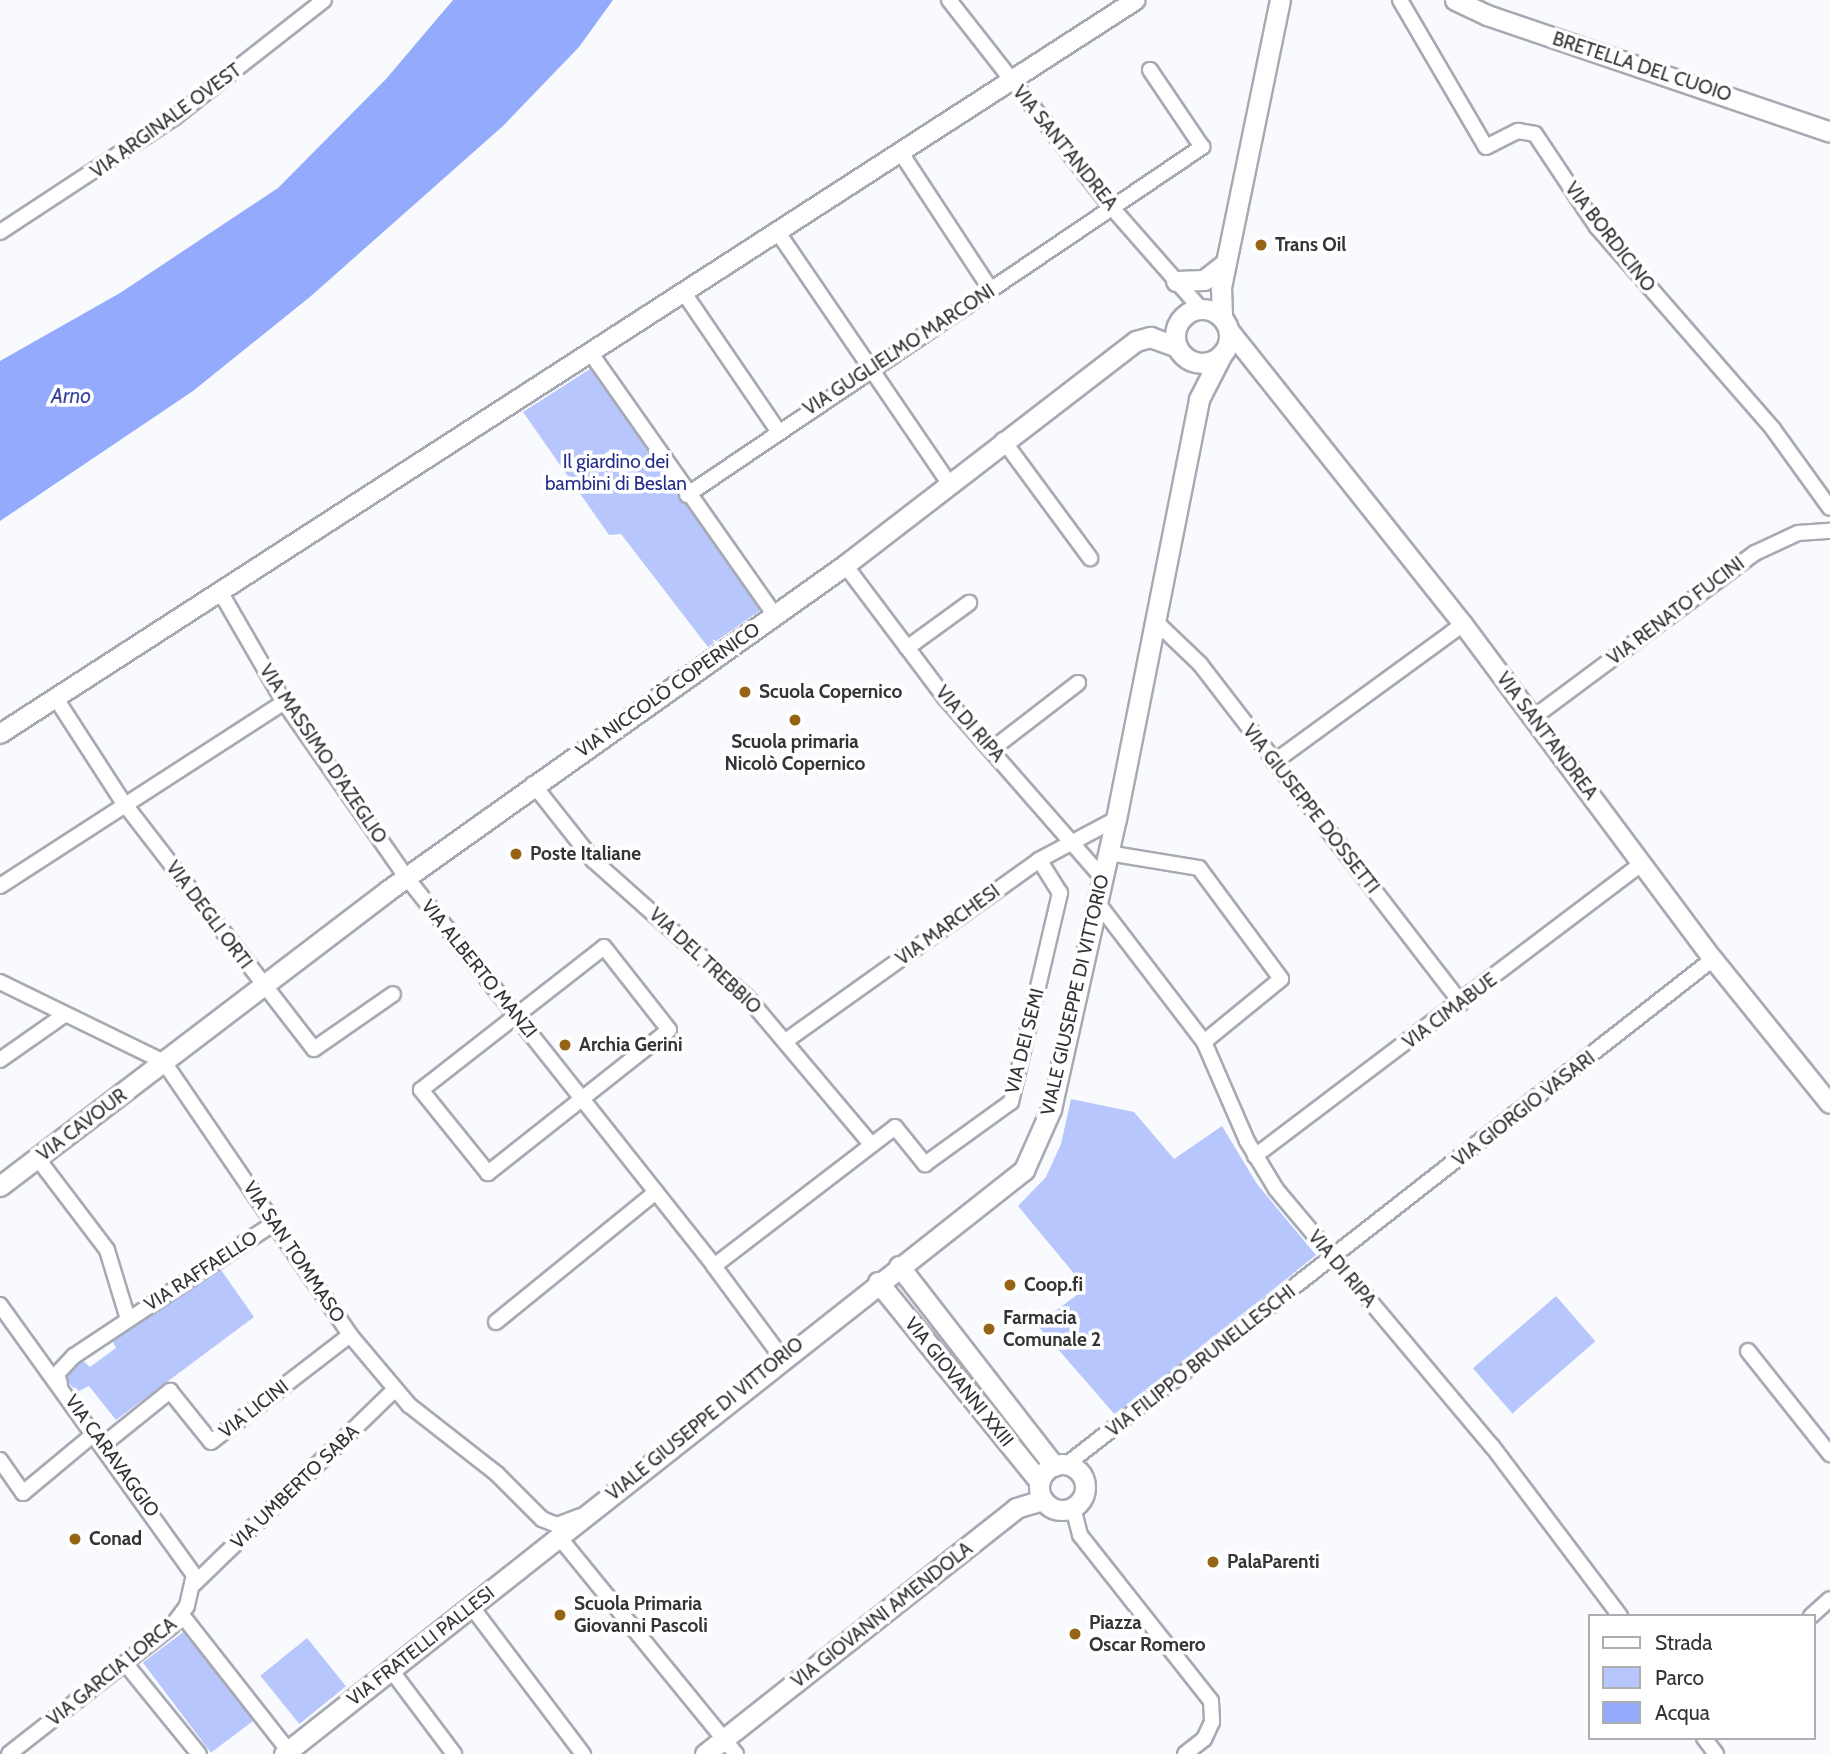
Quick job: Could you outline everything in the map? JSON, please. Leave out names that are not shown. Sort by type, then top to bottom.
[{"type":"main road","points":[[1222,354],[1206,363],[1183,354],[1177,325],[1209,315],[1221,287],[1280,0]]},
{"type":"main road","name":"BRETELLA DEL CUOIO","points":[[1455,0],[1487,15],[1830,132]]},
{"type":"main road","points":[[1181,287],[1204,279],[1226,263]]},
{"type":"main road","name":"VIALE GIUSEPPE DI VITTORIO","points":[[559,1537],[878,1282],[1007,1186],[1033,1154],[1051,1109],[1108,853],[1199,400],[1222,354],[1209,315]]},
{"type":"main road","name":"VIA NICCOLÒ COPERNICO","points":[[164,1062],[262,985],[533,785],[845,565],[950,485],[1003,440],[1140,339],[1155,338],[1183,354]]},
{"type":"main road","name":"VIALE GIUSEPPE DI VITTORIO","points":[[1183,354],[1199,400]]},
{"type":"main road","name":"VIA CAVOUR","points":[[0,1186],[164,1062]]},
{"type":"main road","name":"VIA GIOVANNI XXIII","points":[[899,1266],[1066,1467]]},
{"type":"main road","name":"VIA GIOVANNI XXIII","points":[[878,1282],[1041,1491]]},
{"type":"main road","points":[[1066,1467],[1085,1490],[1073,1507],[1053,1508],[1041,1491],[1066,1467]]},
{"type":"main road","name":"VIA GIOVANNI AMENDOLA","points":[[705,1754],[730,1747],[1016,1508],[1041,1491]]},
{"type":"main road","name":"VIA FRATELLI PALLESI","points":[[288,1753],[559,1537]]},
{"type":"street","name":"VIA ARGINALE OVEST","points":[[0,232],[175,117],[324,0]]},
{"type":"street","name":"VIA SANT'ANDREA","points":[[949,0],[1113,209],[1325,446],[1534,717],[1713,959],[1830,1104]]},
{"type":"street","points":[[0,734],[592,355],[777,231],[1136,0]]},
{"type":"street","name":"VIA BORDICINO","points":[[1400,0],[1486,146],[1517,131],[1535,134],[1597,227],[1773,429],[1830,508]]},
{"type":"street","name":"VIA GUGLIELMO MARCONI","points":[[687,495],[870,367],[991,290],[1202,147],[1150,71]]},
{"type":"street","points":[[901,153],[991,290]]},
{"type":"street","points":[[777,231],[950,485]]},
{"type":"street","points":[[684,293],[778,431]]},
{"type":"street","name":"VIA SANT'ANDREA","points":[[1222,354],[1259,371]]},
{"type":"street","points":[[592,355],[687,495],[775,615]]},
{"type":"street","points":[[1003,440],[1090,558]]},
{"type":"street","name":"VIA RENATO FUCINI","points":[[1534,717],[1755,553],[1798,533],[1830,531]]},
{"type":"street","name":"VIA DI RIPA","points":[[845,565],[907,648],[991,750],[1102,877]]},
{"type":"street","name":"VIA MASSIMO D'AZEGLIO","points":[[221,593],[284,702],[407,878]]},
{"type":"street","points":[[907,648],[969,603]]},
{"type":"street","name":"VIA GIUSEPPE DOSSETTI","points":[[1155,621],[1200,664],[1461,1003]]},
{"type":"street","points":[[1274,762],[1463,624]]},
{"type":"street","points":[[991,750],[1078,683]]},
{"type":"street","name":"VIA DEGLI ORTI","points":[[55,697],[123,802],[314,1049],[393,994]]},
{"type":"street","points":[[0,886],[123,802],[284,702]]},
{"type":"street","name":"VIA DEL TREBBIO","points":[[533,785],[593,860],[747,997],[787,1040],[872,1144]]},
{"type":"street","name":"VIA MARCHESI","points":[[787,1040],[1039,860],[1071,839],[1115,819]]},
{"type":"street","points":[[1108,853],[1199,867],[1281,979],[1204,1042]]},
{"type":"street","name":"VIA DEI SEMI","points":[[714,1266],[895,1127],[925,1164],[1011,1102],[1060,893],[1039,860]]},
{"type":"street","name":"VIA CIMABUE","points":[[1255,1156],[1643,863]]},
{"type":"street","name":"VIA ALBERTO MANZI","points":[[407,878],[714,1266],[782,1358]]},
{"type":"street","name":"VIA DI RIPA","points":[[1097,902],[1204,1042],[1255,1156],[1332,1258],[1492,1446],[1618,1614]]},
{"type":"street","points":[[604,947],[669,1030],[488,1173],[421,1090],[516,1016],[604,947]]},
{"type":"street","name":"VIA GIORGIO VASARI","points":[[1332,1258],[1713,959]]},
{"type":"street","points":[[0,982],[164,1062]]},
{"type":"street","points":[[0,1060],[64,1015]]},
{"type":"street","name":"VIA SAN TOMMASO","points":[[164,1062],[349,1335],[395,1389],[497,1474],[542,1519]]},
{"type":"street","name":"VIA RAFFAELLO","points":[[37,1159],[107,1250],[128,1319]]},
{"type":"street","points":[[496,1322],[656,1192]]},
{"type":"street","name":"VIA RAFFAELLO","points":[[60,1384],[57,1374],[62,1366],[274,1223]]},
{"type":"street","name":"VIA FILIPPO BRUNELLESCHI","points":[[1066,1467],[1332,1258]]},
{"type":"street","name":"VIA CARAVAGGIO","points":[[0,1305],[191,1566],[194,1584]]},
{"type":"street","name":"VIA LICINI","points":[[99,1438],[170,1391],[211,1442],[349,1335]]},
{"type":"street","points":[[1748,1351],[1830,1454]]},
{"type":"street","name":"VIA UMBERTO SABA","points":[[194,1584],[395,1389]]},
{"type":"street","points":[[0,1460],[23,1493],[99,1438]]},
{"type":"street","points":[[1073,1507],[1080,1535],[1211,1701],[1212,1722],[1204,1739],[1185,1754]]},
{"type":"street","points":[[530,1560],[541,1539],[542,1519],[557,1525],[585,1515]]},
{"type":"street","points":[[559,1537],[730,1747]]},
{"type":"street","points":[[194,1584],[182,1615],[288,1753]]},
{"type":"street","points":[[1813,1614],[1830,1599]]},
{"type":"street","points":[[471,1606],[583,1754]]},
{"type":"street","name":"VIA GARCIA LORCA","points":[[9,1754],[182,1615]]},
{"type":"street","points":[[125,1663],[199,1754]]},
{"type":"street","points":[[391,1670],[454,1754]]},
{"type":"green space","name":"Il giardino dei bambini di Beslan","points":[[593,367],[762,609],[708,647],[621,534],[609,535],[523,412]]},
{"type":"green space","points":[[1071,1099],[1134,1112],[1174,1159],[1222,1126],[1257,1184],[1316,1255],[1116,1416],[1037,1325],[1086,1288],[1018,1206],[1046,1177],[1061,1144]]},
{"type":"green space","points":[[219,1267],[254,1317],[116,1420],[89,1386],[77,1392],[67,1381],[66,1368],[80,1358],[90,1367],[116,1348],[111,1338]]},
{"type":"green space","points":[[1556,1296],[1595,1341],[1512,1413],[1473,1368]]},
{"type":"green space","points":[[186,1630],[254,1720],[211,1753],[143,1662]]},
{"type":"green space","points":[[307,1638],[346,1686],[299,1724],[260,1676]]},
{"type":"water","name":"Arno","points":[[453,0],[613,0],[579,47],[503,126],[311,296],[193,391],[0,521],[0,361],[120,293],[278,188],[386,79]]},
{"type":"place","name":"Trans Oil","points":[[1261,245]]},
{"type":"place","name":"Scuola Copernico","points":[[745,692]]},
{"type":"place","name":"Scuola primaria Nicolò Copernico","points":[[795,720]]},
{"type":"place","name":"Poste Italiane","points":[[516,854]]},
{"type":"place","name":"Archia Gerini","points":[[565,1045]]},
{"type":"place","name":"Coop.fi","points":[[1010,1285]]},
{"type":"place","name":"Farmacia Comunale 2","points":[[989,1329]]},
{"type":"place","name":"Conad","points":[[75,1539]]},
{"type":"place","name":"PalaParenti","points":[[1213,1562]]},
{"type":"place","name":"Scuola Primaria Giovanni Pascoli","points":[[560,1615]]},
{"type":"place","name":"Piazza Oscar Romero","points":[[1075,1634]]}]
